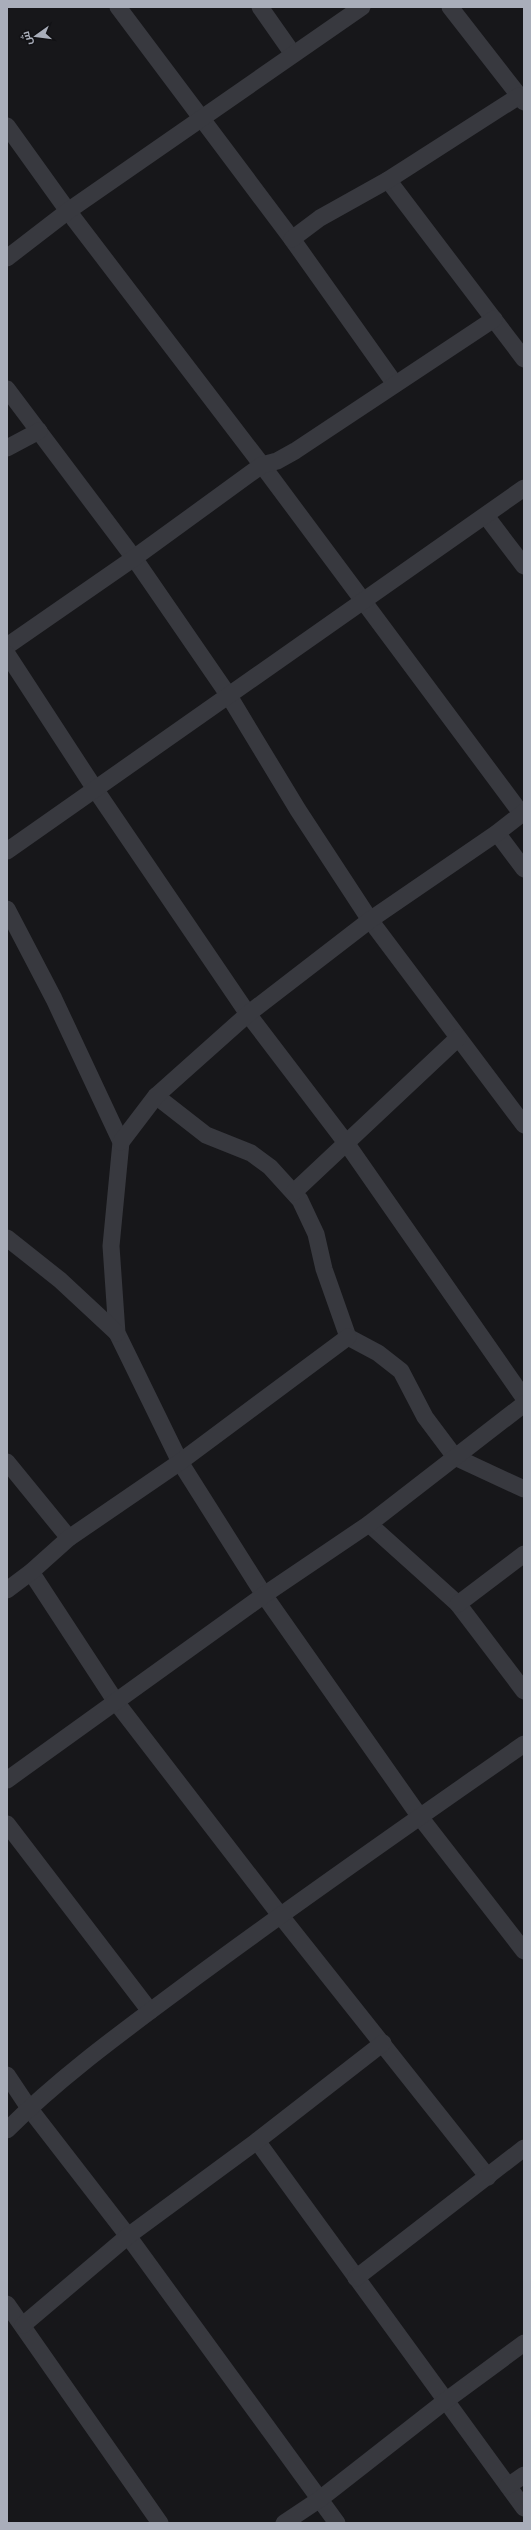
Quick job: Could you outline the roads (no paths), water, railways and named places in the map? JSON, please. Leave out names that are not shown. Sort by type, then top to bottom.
[{"type":"street","points":[[118,7],[243,177],[292,239],[395,384]]},
{"type":"street","points":[[260,7],[293,54]]},
{"type":"street","points":[[7,258],[68,211],[362,7]]},
{"type":"street","points":[[292,239],[320,218],[388,180],[522,99],[450,7]]},
{"type":"street","points":[[7,126],[68,211],[262,465],[523,812],[497,833],[370,920],[248,1014],[156,1096],[121,1142]]},
{"type":"street","points":[[388,180],[524,359]]},
{"type":"street","points":[[7,646],[134,558],[262,465],[277,461],[295,451],[494,320]]},
{"type":"street","points":[[7,389],[134,558],[229,696],[298,810],[370,920],[524,1126]]},
{"type":"street","points":[[7,448],[39,431]]},
{"type":"street","points":[[7,851],[524,488]]},
{"type":"street","points":[[486,516],[524,566]]},
{"type":"street","points":[[7,654],[95,789],[248,1014],[347,1144],[524,1398]]},
{"type":"street","points":[[497,833],[524,869]]},
{"type":"street","points":[[7,909],[54,999],[121,1142],[111,1246],[117,1333]]},
{"type":"street","points":[[294,1192],[347,1144],[458,1038]]},
{"type":"street","points":[[156,1096],[206,1135],[251,1153],[270,1167],[294,1192],[300,1200],[316,1234],[324,1269],[348,1337],[378,1353],[401,1371],[425,1417],[455,1457],[524,1489]]},
{"type":"street","points":[[7,1238],[60,1280],[117,1333],[180,1462],[264,1595],[420,1817],[524,1951]]},
{"type":"street","points":[[7,1590],[31,1572],[69,1538],[180,1462],[348,1337]]},
{"type":"street","points":[[7,1780],[264,1595],[369,1524],[524,1404]]},
{"type":"street","points":[[7,1462],[69,1538]]},
{"type":"street","points":[[369,1524],[458,1604],[524,1691]]},
{"type":"street","points":[[458,1604],[524,1554]]},
{"type":"street","points":[[31,1572],[116,1702],[280,1915],[488,2177]]},
{"type":"street","points":[[7,2130],[29,2108],[150,2011],[280,1915],[524,1744]]},
{"type":"street","points":[[7,1824],[150,2011]]},
{"type":"street","points":[[23,2325],[128,2236],[257,2142],[383,2043]]},
{"type":"street","points":[[7,2075],[29,2108],[128,2236],[337,2523]]},
{"type":"street","points":[[257,2142],[444,2402],[524,2508]]},
{"type":"street","points":[[356,2278],[524,2148]]},
{"type":"street","points":[[7,2304],[160,2523]]},
{"type":"street","points":[[284,2523],[320,2499],[444,2402],[524,2343]]},
{"type":"street","points":[[508,2486],[524,2475]]}]
